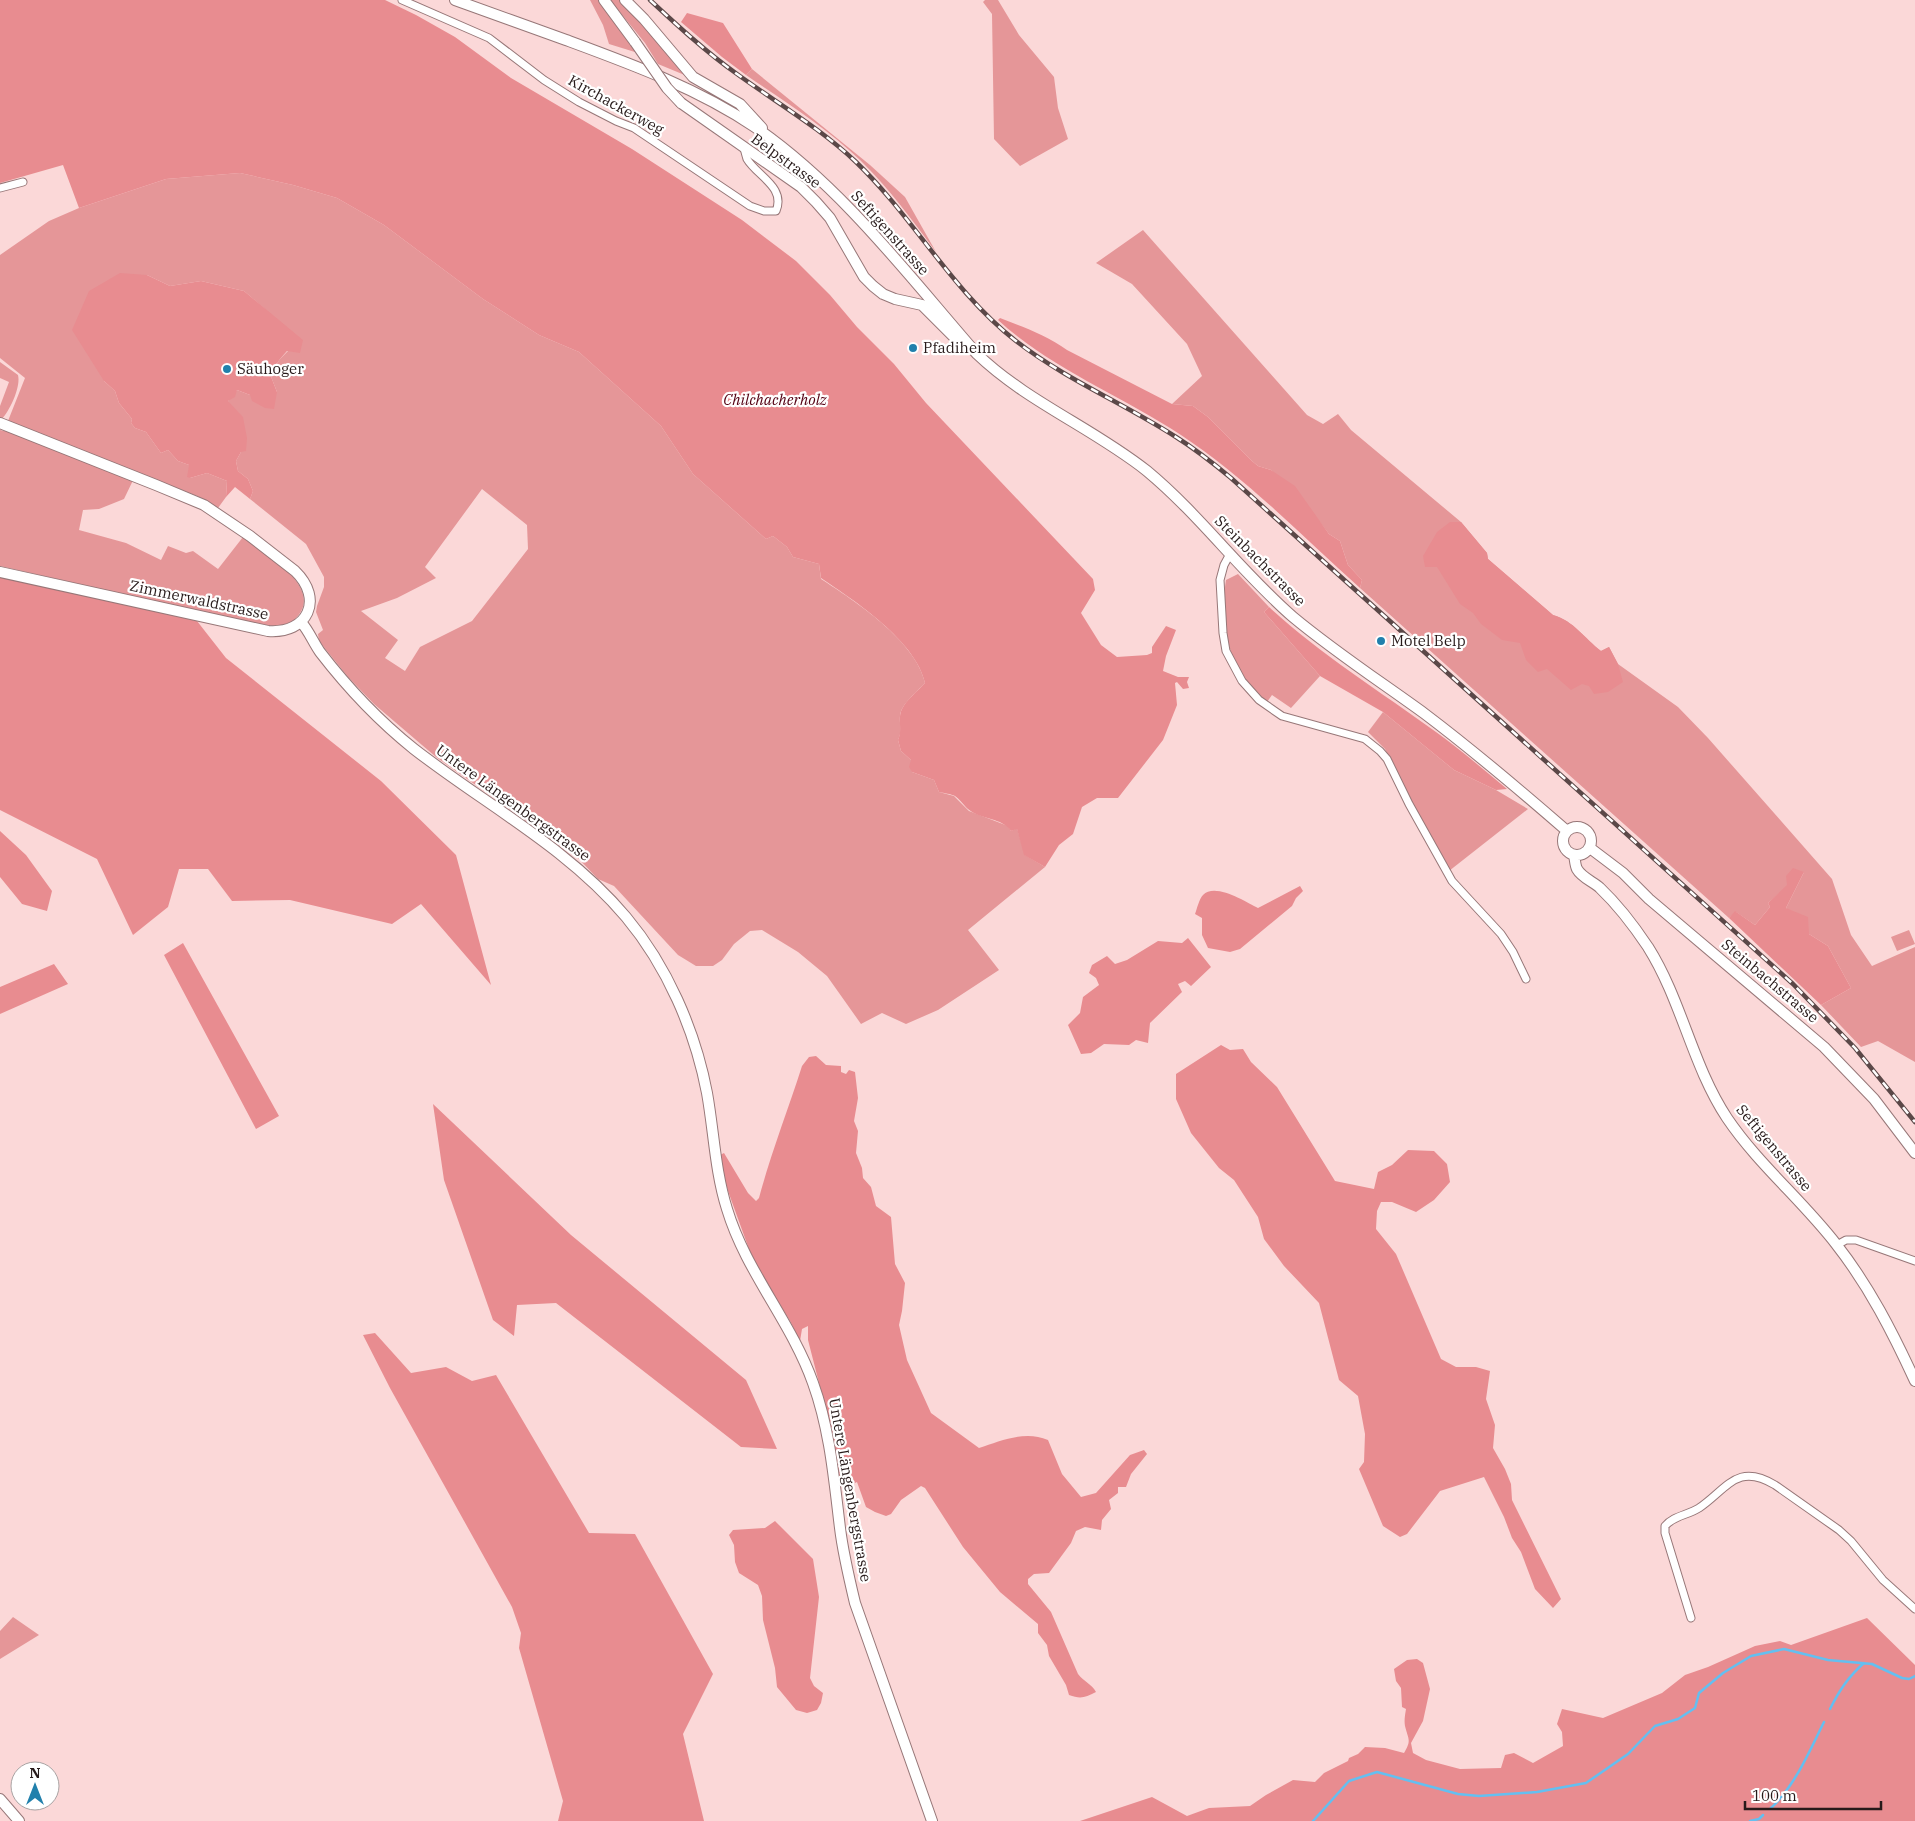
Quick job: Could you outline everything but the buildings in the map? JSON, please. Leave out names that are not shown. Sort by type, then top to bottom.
[{"type":"street","name":"Kirchackerweg","points":[[402,0],[489,38],[544,80],[616,122],[634,128],[750,206],[764,211],[776,211],[779,205],[775,189],[747,159],[744,148]]},
{"type":"street","points":[[455,0],[663,77],[718,104],[772,140]]},
{"type":"street","name":"Belpstrasse","points":[[604,0],[667,88],[681,103],[801,188],[816,202],[830,218],[864,277],[873,286],[883,294],[895,299],[922,305],[954,338],[977,354]]},
{"type":"street","name":"Belpstrasse","points":[[625,0],[693,76],[740,104],[772,140]]},
{"type":"street","name":"Seftigenstrasse","points":[[772,140],[797,159],[874,234],[977,354]]},
{"type":"street","points":[[0,188],[23,182]]},
{"type":"street","name":"Steinbachstrasse","points":[[977,354],[994,370],[1017,387],[1109,444],[1144,470],[1191,512],[1267,593],[1293,617],[1460,741],[1567,831]]},
{"type":"street","points":[[0,423],[180,495],[216,512],[279,558],[302,578],[309,590],[310,597],[308,610],[302,622]]},
{"type":"street","points":[[1230,554],[1224,565],[1220,580],[1223,633],[1226,651],[1242,681],[1259,700],[1282,716],[1365,739],[1380,751],[1387,759],[1409,804],[1452,881],[1501,934],[1514,952],[1526,980]]},
{"type":"street","name":"Zimmerwaldstrasse","points":[[0,572],[260,630],[276,632],[286,630],[302,622]]},
{"type":"street","name":"Untere Längenbergstrasse","points":[[302,622],[318,649],[343,680],[392,730],[440,768],[536,834],[562,854],[599,888],[628,919],[653,955],[670,987],[693,1039],[703,1076],[719,1178],[731,1222],[746,1257],[792,1334],[813,1382],[830,1447],[840,1530],[855,1603],[932,1821]]},
{"type":"street","points":[[1575,827],[1584,828],[1592,839],[1590,848],[1583,854],[1574,854],[1566,850],[1563,842],[1567,831],[1575,827]]},
{"type":"street","name":"Steinbachstrasse","points":[[1590,848],[1623,873],[1649,899],[1824,1047],[1874,1099],[1915,1153]]},
{"type":"street","name":"Seftigenstrasse","points":[[1574,854],[1576,868],[1600,887],[1628,919],[1660,967],[1674,997],[1703,1075],[1727,1118],[1750,1148],[1837,1245],[1873,1297],[1898,1344],[1915,1382]]},
{"type":"street","points":[[1837,1245],[1846,1240],[1856,1240],[1915,1261]]},
{"type":"street","points":[[1692,1618],[1665,1533],[1665,1526],[1672,1520],[1699,1508],[1736,1478],[1749,1475],[1767,1480],[1839,1530],[1851,1541],[1883,1580],[1915,1609]]},
{"type":"street","points":[[0,1799],[19,1821]]},
{"type":"shaded area","points":[[590,0],[598,0],[638,53],[609,44],[603,25]]},
{"type":"shaded area","points":[[610,0],[620,0],[641,21],[687,76],[658,64],[645,43]]},
{"type":"shaded area","points":[[985,0],[998,0],[1019,35],[1054,77],[1058,108],[1068,139],[1020,166],[994,139],[992,14],[983,2]]},
{"type":"shaded area","points":[[752,69],[870,165],[905,197],[936,252],[890,193],[860,160],[819,126],[746,75]]},
{"type":"shaded area","points":[[240,173],[293,185],[337,198],[384,225],[483,299],[539,335],[579,352],[661,426],[693,474],[766,539],[773,536],[787,547],[793,557],[819,564],[821,579],[866,610],[897,637],[910,652],[919,667],[925,683],[906,703],[900,716],[901,730],[898,740],[901,751],[911,760],[912,772],[934,780],[939,792],[954,796],[969,811],[1008,826],[1011,831],[1017,828],[1025,855],[1045,867],[968,930],[999,970],[938,1010],[906,1024],[882,1013],[861,1024],[827,976],[798,952],[762,930],[750,931],[734,944],[722,960],[713,966],[696,966],[678,955],[614,886],[598,879],[576,856],[436,757],[374,704],[348,677],[319,641],[318,634],[323,630],[316,612],[324,587],[324,577],[306,544],[250,499],[253,491],[248,479],[238,471],[236,461],[241,452],[228,401],[237,390],[250,395],[277,392],[270,374],[288,351],[265,309],[244,291],[201,281],[170,286],[147,275],[104,381],[115,391],[119,403],[132,419],[131,423],[135,428],[146,432],[161,453],[168,450],[178,461],[189,465],[190,478],[207,473],[227,481],[226,497],[218,508],[197,496],[137,472],[124,499],[99,509],[83,510],[79,530],[126,543],[161,560],[168,546],[186,553],[193,551],[218,569],[243,537],[275,560],[296,580],[302,591],[304,602],[296,618],[287,624],[258,625],[0,566],[0,430],[4,431],[25,378],[0,358],[0,255],[49,221],[79,208],[166,179]],"holes":[[[482,489],[527,525],[528,549],[472,621],[420,647],[405,671],[385,658],[398,640],[361,611],[397,598],[436,578],[425,567]]]},
{"type":"shaded area","points":[[1143,230],[1307,415],[1323,424],[1338,414],[1351,430],[1461,522],[1487,553],[1488,559],[1553,615],[1567,621],[1601,651],[1609,647],[1618,664],[1678,707],[1708,738],[1832,879],[1851,935],[1872,966],[1915,947],[1915,1062],[1878,1041],[1861,1047],[1821,1005],[1851,988],[1828,946],[1809,934],[1786,908],[1804,872],[1768,903],[1770,907],[1755,925],[1736,912],[1729,918],[1360,588],[1362,580],[1348,565],[1340,541],[1329,534],[1316,517],[1271,470],[1258,466],[1208,417],[1193,406],[1172,404],[1202,376],[1187,344],[1132,284],[1096,263]]},
{"type":"shaded area","points":[[0,362],[18,375],[19,380],[14,398],[2,419],[0,418],[0,406],[9,382],[0,378]]},
{"type":"shaded area","points":[[1238,574],[1269,607],[1264,612],[1320,676],[1291,708],[1272,695],[1267,702],[1241,674],[1231,653],[1224,616],[1226,580]]},
{"type":"shaded area","points":[[1383,712],[1454,770],[1496,790],[1528,809],[1449,871],[1413,807],[1385,749],[1368,732]]},
{"type":"shaded area","points":[[1909,930],[1915,944],[1897,951],[1891,937]]},
{"type":"shaded area","points":[[13,1617],[39,1635],[0,1659],[0,1631]]},
{"type":"green space","name":"Chilchacherholz","points":[[0,0],[385,0],[455,37],[511,78],[632,149],[742,220],[796,261],[830,295],[857,327],[894,364],[926,403],[1093,579],[1095,590],[1081,613],[1101,645],[1117,657],[1147,655],[1152,653],[1152,647],[1166,626],[1176,630],[1166,656],[1163,671],[1178,677],[1189,677],[1187,682],[1189,688],[1183,689],[1177,682],[1175,683],[1177,705],[1163,740],[1118,798],[1097,798],[1082,807],[1073,834],[1059,845],[1045,867],[1024,855],[1017,829],[1011,831],[1000,822],[973,812],[955,796],[939,792],[934,780],[912,772],[909,767],[911,760],[901,751],[898,740],[901,713],[906,702],[925,683],[919,667],[910,652],[897,637],[866,610],[821,578],[819,564],[793,557],[787,547],[773,536],[766,539],[693,474],[661,426],[579,352],[539,335],[483,299],[384,225],[337,198],[293,185],[240,173],[166,179],[79,208],[63,165],[0,183]]},
{"type":"green space","points":[[687,13],[723,23],[752,69],[746,75],[681,22]]},
{"type":"green space","points":[[120,273],[147,275],[170,286],[201,281],[244,291],[303,340],[300,353],[287,351],[270,374],[277,392],[274,409],[265,408],[252,401],[250,395],[237,390],[235,397],[228,401],[243,417],[247,438],[246,451],[241,452],[236,461],[238,471],[248,479],[253,491],[250,499],[235,487],[226,497],[227,481],[207,473],[190,478],[187,477],[189,465],[178,461],[168,450],[161,453],[146,432],[135,428],[131,423],[132,419],[119,403],[115,391],[104,381],[72,330],[89,291]]},
{"type":"green space","points":[[1000,318],[1043,336],[1172,404],[1193,406],[1208,417],[1258,466],[1271,470],[1295,486],[1329,534],[1340,541],[1348,565],[1362,580],[1360,588],[1273,508],[1205,452],[1158,420],[1064,368],[1041,353],[1019,338],[998,320]]},
{"type":"green space","points":[[1450,522],[1461,522],[1487,553],[1488,559],[1553,615],[1567,621],[1601,651],[1609,647],[1618,664],[1623,682],[1608,692],[1594,694],[1589,686],[1582,684],[1571,690],[1547,669],[1538,672],[1526,660],[1520,643],[1502,640],[1481,624],[1473,613],[1460,604],[1437,567],[1425,567],[1423,556],[1437,532]]},
{"type":"green space","points":[[0,576],[197,621],[226,658],[381,781],[456,855],[491,985],[421,904],[392,924],[290,900],[232,901],[208,869],[179,869],[168,907],[133,935],[97,859],[0,810]]},
{"type":"green space","points":[[1269,607],[1309,641],[1445,739],[1507,789],[1496,790],[1454,770],[1383,712],[1320,676],[1264,612]]},
{"type":"green space","points":[[0,831],[26,855],[52,891],[47,911],[22,904],[0,877]]},
{"type":"green space","points":[[1793,868],[1804,872],[1786,908],[1808,917],[1809,934],[1828,946],[1851,988],[1821,1005],[1729,918],[1735,911],[1755,925],[1770,907],[1768,903],[1787,885],[1786,876]]},
{"type":"green space","points":[[1300,886],[1303,891],[1296,898],[1292,906],[1240,949],[1230,952],[1208,948],[1202,935],[1202,918],[1195,914],[1203,895],[1208,892],[1223,892],[1258,908]]},
{"type":"green space","points":[[1188,938],[1211,967],[1191,986],[1185,981],[1178,984],[1182,992],[1150,1023],[1148,1043],[1136,1040],[1129,1045],[1104,1044],[1091,1053],[1081,1054],[1068,1025],[1080,1013],[1083,997],[1099,985],[1096,978],[1089,973],[1092,965],[1107,956],[1115,964],[1127,960],[1158,941],[1182,943]]},
{"type":"green space","points":[[183,943],[279,1116],[256,1129],[164,955]]},
{"type":"green space","points":[[54,964],[68,984],[0,1014],[0,987]]},
{"type":"green space","points":[[1221,1045],[1230,1050],[1243,1049],[1251,1062],[1277,1087],[1335,1181],[1374,1189],[1378,1172],[1392,1165],[1408,1150],[1434,1151],[1447,1164],[1450,1182],[1434,1200],[1416,1212],[1392,1202],[1381,1202],[1377,1211],[1376,1229],[1396,1254],[1441,1359],[1456,1367],[1476,1367],[1490,1371],[1486,1399],[1495,1425],[1493,1448],[1511,1484],[1512,1500],[1561,1599],[1553,1608],[1535,1589],[1521,1552],[1512,1538],[1484,1477],[1440,1491],[1407,1534],[1400,1537],[1383,1526],[1359,1469],[1364,1462],[1365,1434],[1358,1396],[1339,1380],[1319,1303],[1284,1266],[1264,1239],[1258,1217],[1234,1180],[1219,1168],[1191,1133],[1176,1099],[1176,1074]]},
{"type":"green space","points":[[816,1056],[826,1065],[841,1066],[841,1072],[846,1074],[849,1070],[855,1072],[858,1098],[854,1121],[858,1131],[856,1153],[862,1168],[863,1178],[871,1187],[876,1206],[891,1217],[895,1264],[905,1283],[899,1325],[907,1360],[931,1413],[979,1448],[1022,1436],[1039,1437],[1048,1440],[1062,1474],[1081,1497],[1096,1493],[1130,1455],[1144,1450],[1147,1454],[1131,1474],[1126,1487],[1118,1487],[1118,1493],[1109,1500],[1111,1509],[1102,1520],[1101,1530],[1085,1527],[1076,1531],[1071,1543],[1049,1573],[1034,1574],[1028,1579],[1028,1584],[1051,1612],[1078,1674],[1096,1692],[1089,1696],[1076,1697],[1069,1695],[1066,1685],[1049,1656],[1047,1645],[1038,1633],[1038,1624],[1000,1592],[963,1547],[925,1488],[921,1486],[901,1500],[891,1514],[886,1516],[866,1507],[857,1482],[849,1486],[839,1486],[828,1418],[808,1340],[808,1326],[802,1329],[800,1341],[790,1321],[754,1263],[728,1191],[720,1155],[724,1153],[748,1193],[756,1201],[759,1198],[802,1066],[809,1057]]},
{"type":"green space","points":[[433,1104],[571,1235],[746,1380],[777,1449],[741,1447],[556,1303],[517,1305],[514,1336],[493,1320],[444,1180]]},
{"type":"green space","points":[[375,1333],[411,1373],[446,1367],[472,1381],[496,1375],[589,1533],[635,1534],[713,1674],[683,1734],[704,1821],[558,1821],[563,1801],[519,1648],[521,1633],[512,1607],[390,1388],[363,1335]]},
{"type":"green space","points":[[775,1521],[813,1559],[819,1597],[810,1678],[814,1686],[823,1693],[817,1710],[807,1713],[796,1710],[777,1687],[775,1668],[763,1620],[762,1596],[758,1585],[739,1573],[735,1562],[734,1545],[729,1535],[733,1530],[765,1528]]},
{"type":"green space","points":[[1867,1618],[1915,1665],[1915,1821],[1080,1821],[1152,1797],[1187,1816],[1209,1808],[1250,1806],[1293,1780],[1315,1782],[1324,1773],[1348,1761],[1349,1758],[1358,1754],[1365,1747],[1385,1748],[1404,1753],[1409,1742],[1405,1724],[1406,1709],[1402,1707],[1401,1688],[1396,1681],[1394,1669],[1407,1660],[1417,1659],[1423,1663],[1430,1689],[1423,1721],[1411,1743],[1413,1753],[1426,1760],[1460,1769],[1501,1768],[1505,1755],[1514,1753],[1533,1763],[1563,1746],[1562,1732],[1557,1724],[1562,1709],[1603,1718],[1662,1693],[1685,1675],[1755,1646],[1780,1641],[1791,1645]]},
{"type":"waterway","points":[[1313,1821],[1349,1781],[1377,1772],[1458,1794],[1479,1796],[1537,1792],[1586,1783],[1628,1754],[1655,1726],[1678,1719],[1695,1708],[1699,1693],[1723,1673],[1751,1656],[1784,1649],[1828,1660],[1872,1664],[1902,1678],[1909,1679],[1915,1676]]},
{"type":"waterway","points":[[1830,1709],[1844,1684],[1864,1663]]},
{"type":"waterway","points":[[1770,1809],[1794,1779],[1824,1722]]},
{"type":"waterway","points":[[1750,1821],[1759,1819],[1763,1815]]},
{"type":"railway","points":[[650,0],[714,57],[813,127],[856,162],[877,184],[972,300],[1016,341],[1054,367],[1176,437],[1204,456],[1231,478],[1793,984],[1855,1048],[1915,1122]]},
{"type":"place","name":"Pfadiheim","points":[[913,348]]},
{"type":"place","name":"Säuhoger","points":[[227,369]]},
{"type":"place","name":"Motel Belp","points":[[1381,641]]}]
